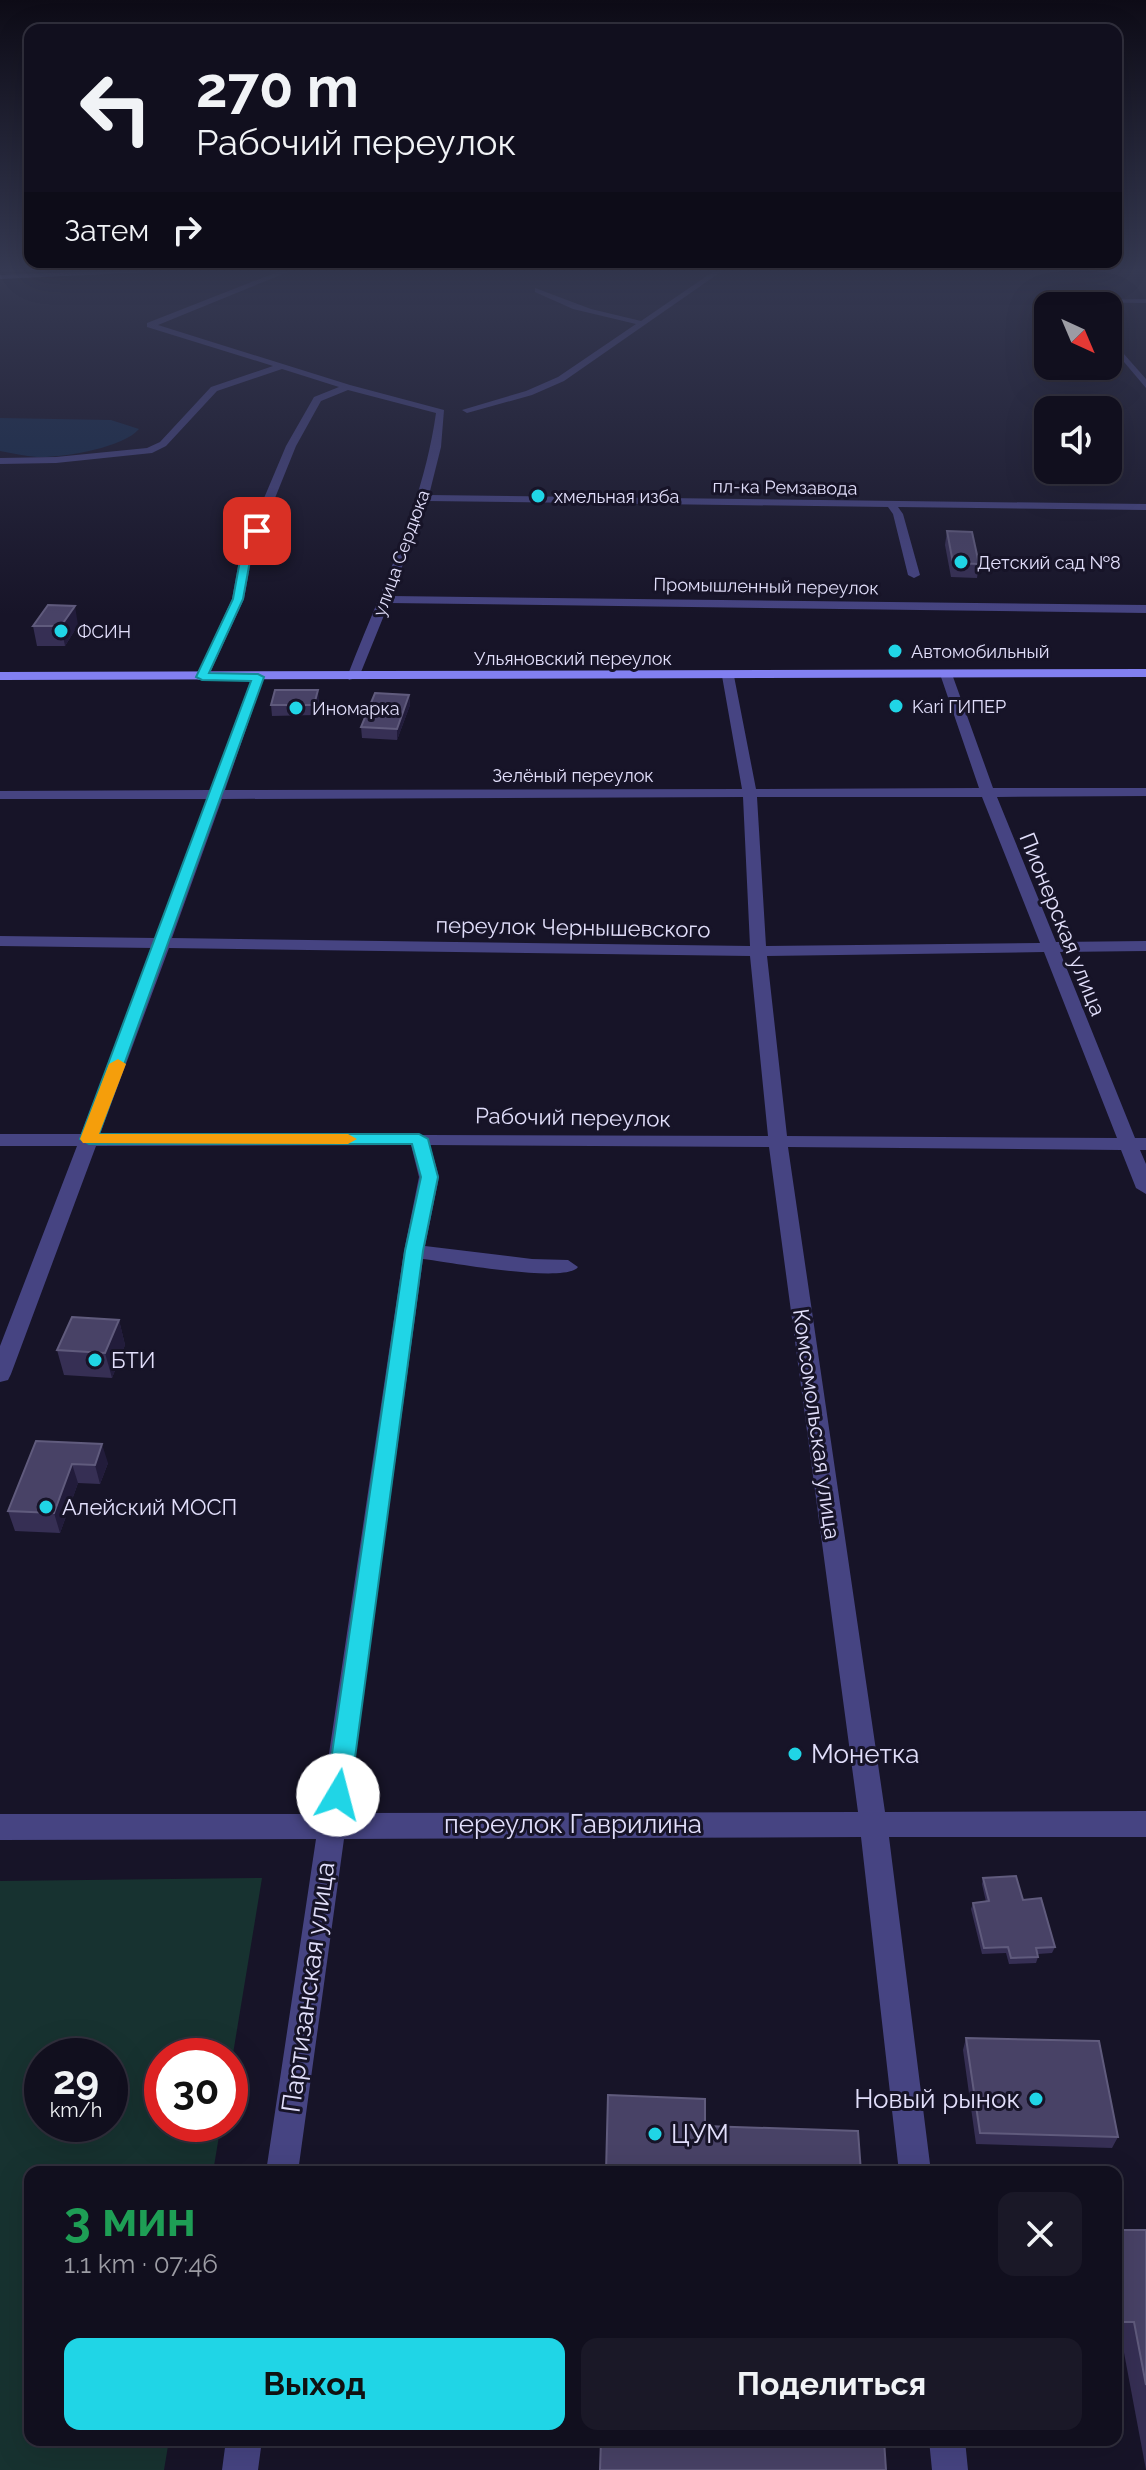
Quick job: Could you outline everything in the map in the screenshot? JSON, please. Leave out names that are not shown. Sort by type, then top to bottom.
[{"type":"main road","name":"Ульяновский переулок","points":[[0,676],[1146,673]]},
{"type":"street","points":[[0,461],[56,460],[149,451],[163,444],[214,389],[228,384]]},
{"type":"street","points":[[338,384],[451,412],[500,401],[546,384]]},
{"type":"street","points":[[202,677],[238,599],[246,555],[291,446],[317,399],[347,387]]},
{"type":"street","points":[[393,399],[451,412]]},
{"type":"street","name":"улица Сердюка","points":[[353,677],[386,599],[451,412]]},
{"type":"street","name":"пл-ка Ремзавода","points":[[423,498],[1146,507]]},
{"type":"street","points":[[891,504],[898,514],[914,575]]},
{"type":"street","name":"Промышленный переулок","points":[[386,599],[1146,609]]},
{"type":"street","name":"Пионерская улица","points":[[946,674],[1047,946],[1138,1144],[1146,1188]]},
{"type":"street","name":"Комсомольская улица","points":[[728,676],[750,793],[758,951],[778,1143],[873,1823],[914,2166]]},
{"type":"street","points":[[0,1374],[218,794],[258,677]]},
{"type":"street","name":"Зелёный переулок","points":[[0,795],[1146,792]]},
{"type":"street","name":"переулок Чернышевского","points":[[0,941],[758,951],[1146,946]]},
{"type":"street","name":"Рабочий переулок","points":[[0,1140],[419,1139],[1138,1144]]},
{"type":"street","name":"Партизанская улица","points":[[283,2166],[414,1251],[429,1177],[419,1139]]},
{"type":"street","points":[[414,1251],[532,1266],[568,1267]]},
{"type":"street","name":"переулок Гаврилина","points":[[0,1827],[1146,1824]]},
{"type":"street","points":[[240,2470],[243,2446]]},
{"type":"street","points":[[948,2446],[950,2470]]},
{"type":"green space","points":[[262,1878],[236,2038],[144,2038],[144,2142],[218,2142],[214,2166],[24,2166],[24,2446],[168,2446],[164,2470],[0,2470],[0,1881]]},
{"type":"water","points":[[0,418],[111,420],[139,429],[120,442],[106,446],[76,454],[37,457],[0,451]]},
{"type":"building","points":[[947,531],[972,532],[979,564],[953,563]]},
{"type":"building","points":[[48,605],[75,606],[61,626],[33,626]]},
{"type":"building","points":[[275,690],[318,690],[314,705],[271,705]]},
{"type":"building","points":[[375,693],[409,695],[397,729],[361,727]]},
{"type":"building","points":[[72,1317],[119,1320],[105,1353],[57,1350]]},
{"type":"building","points":[[36,1441],[102,1444],[95,1465],[72,1464],[54,1513],[8,1511]]},
{"type":"building","points":[[1016,1876],[1023,1900],[1041,1898],[1055,1947],[1036,1948],[1038,1957],[1011,1958],[1008,1947],[984,1948],[973,1903],[989,1901],[983,1878]]},
{"type":"building","name":"Новый рынок","points":[[966,2038],[1099,2041],[1118,2137],[980,2133]]},
{"type":"building","points":[[608,2095],[705,2099],[705,2126],[858,2131],[861,2166],[606,2166]]},
{"type":"building","points":[[1122,2230],[1146,2230],[1146,2385],[1134,2322],[1122,2322]]},
{"type":"building","points":[[601,2446],[884,2446],[886,2470],[600,2470]]},
{"type":"slow traffic","points":[[118,1064],[89,1139],[348,1139]]},
{"type":"place","name":"хмельная изба","points":[[538,496]]},
{"type":"place","name":"Детский сад №8","points":[[961,562]]},
{"type":"place","name":"ФСИН","points":[[61,631]]},
{"type":"place","name":"Автомобильный","points":[[895,651]]},
{"type":"place","name":"Kari ГИПЕР","points":[[896,706]]},
{"type":"place","name":"Иномарка","points":[[296,708]]},
{"type":"place","name":"БТИ","points":[[95,1360]]},
{"type":"place","name":"Алейский МОСП","points":[[46,1507]]},
{"type":"place","name":"Монетка","points":[[795,1754]]},
{"type":"place","name":"Новый рынок","points":[[1036,2099]]},
{"type":"place","name":"ЦУМ","points":[[655,2134]]},
{"type":"route","points":[[257,531],[246,555],[238,599],[202,677],[258,677],[218,794],[89,1139],[419,1139],[429,1177],[414,1251],[338,1795]]}]
